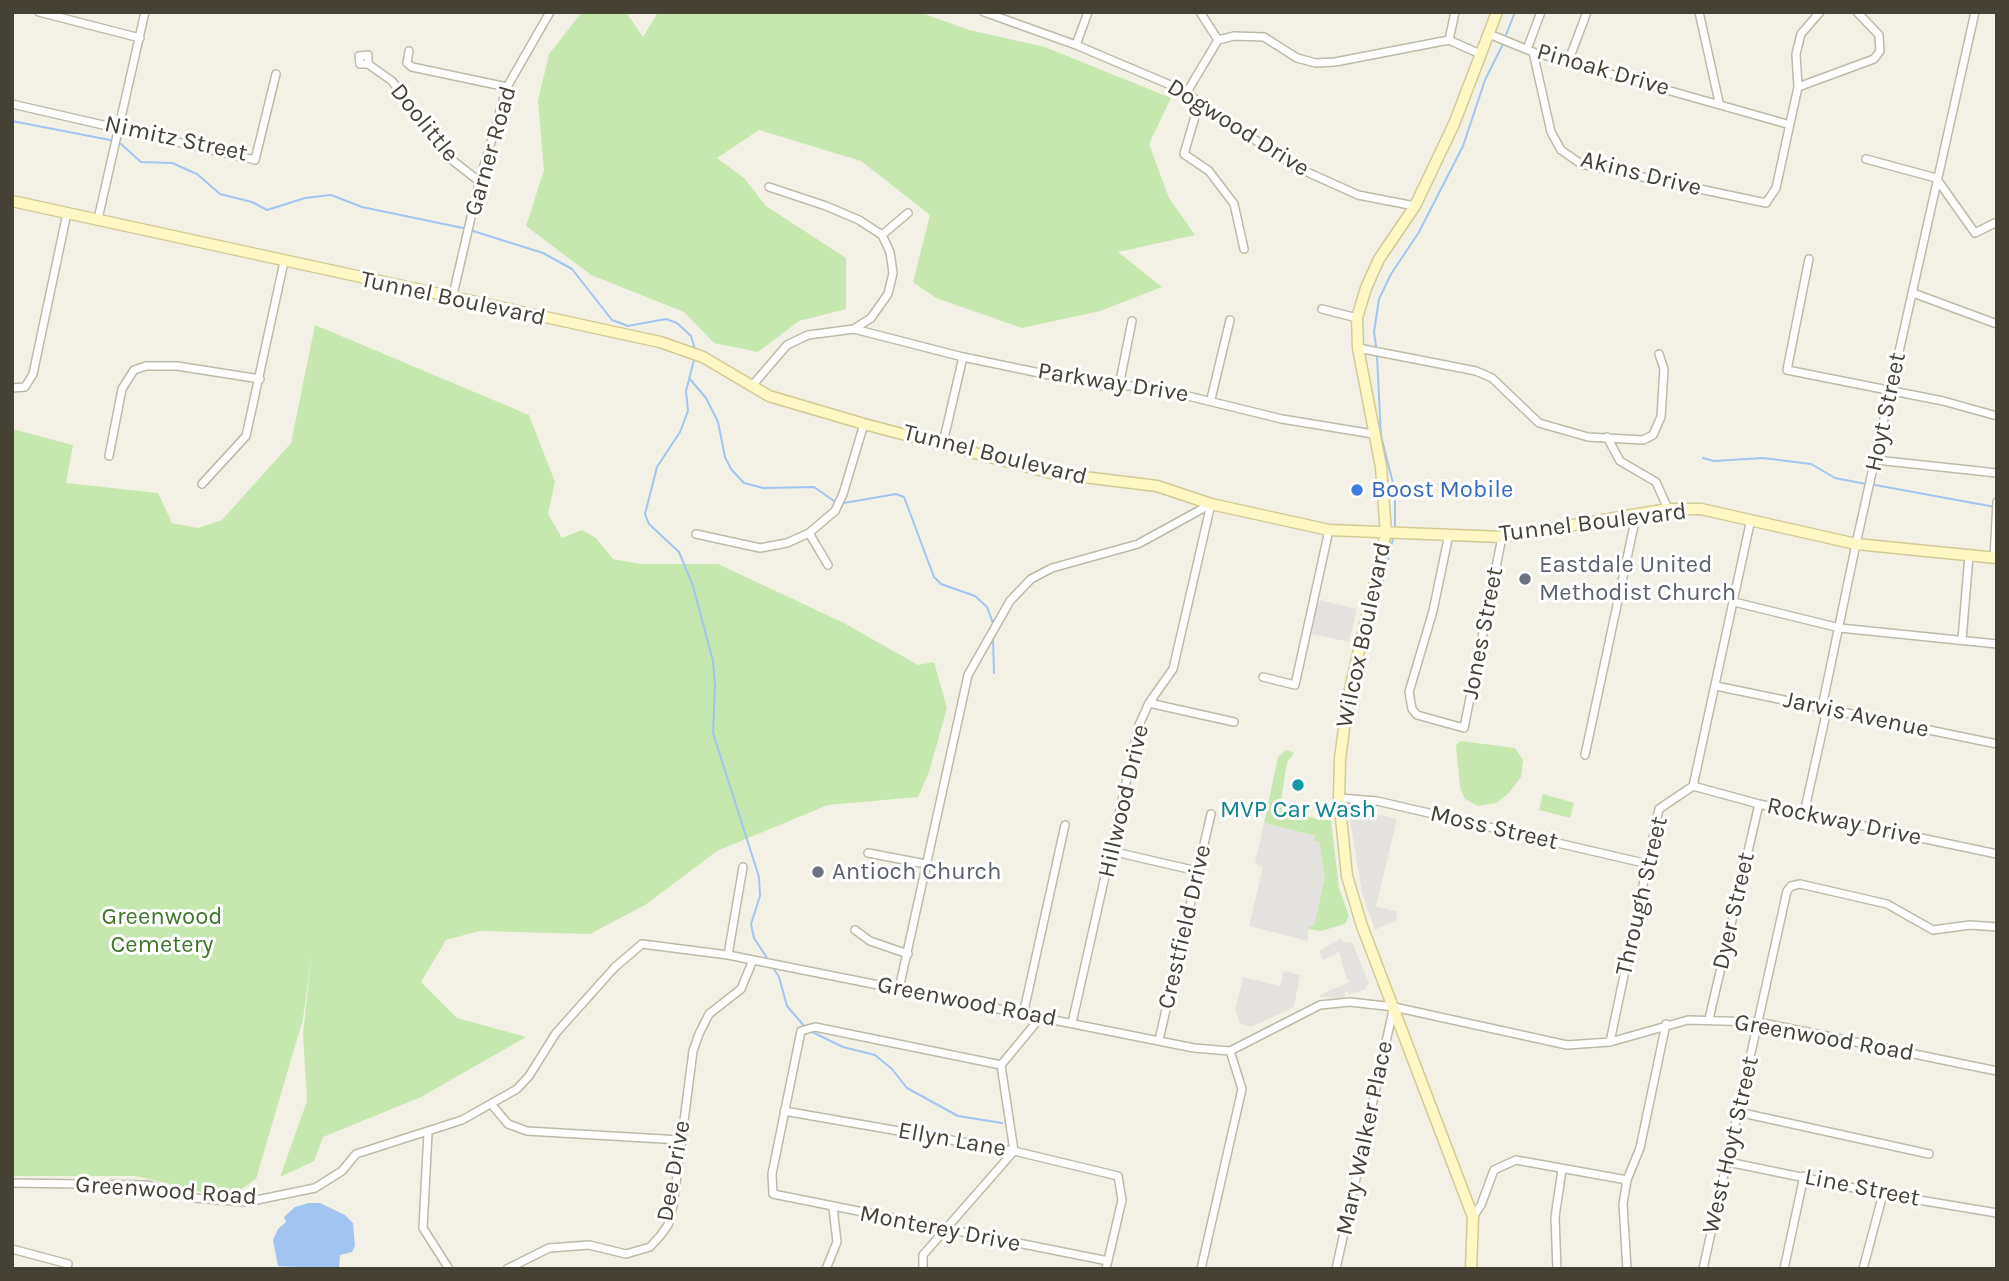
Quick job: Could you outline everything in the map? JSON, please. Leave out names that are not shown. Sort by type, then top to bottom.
[{"type":"main road","name":"Wilcox Boulevard","points":[[1471,1269],[1473,1217],[1362,926],[1348,876],[1339,798],[1340,759],[1348,698],[1385,533],[1381,467],[1359,348],[1357,318],[1379,259],[1415,206],[1454,124],[1497,12]]},
{"type":"main road","name":"Tunnel Boulevard","points":[[12,201],[452,299],[660,342],[703,357],[750,388],[864,424],[1051,473],[1157,486],[1211,504],[1329,530],[1502,537],[1668,509],[1701,509],[1856,544],[1995,558]]},
{"type":"street","points":[[39,12],[140,38]]},
{"type":"street","points":[[98,219],[145,12]]},
{"type":"street","name":"Garner Road","points":[[452,299],[480,182],[507,86],[551,12]]},
{"type":"street","name":"Dogwood Drive","points":[[984,12],[1076,45],[1187,92],[1199,103],[1296,167],[1358,195],[1415,206]]},
{"type":"street","points":[[1076,45],[1088,12]]},
{"type":"street","points":[[1200,12],[1218,40]]},
{"type":"street","points":[[1449,40],[1455,12]]},
{"type":"street","points":[[1530,50],[1541,12]]},
{"type":"street","points":[[1568,62],[1587,12]]},
{"type":"street","points":[[1699,12],[1719,102]]},
{"type":"street","points":[[1787,124],[1798,86],[1796,54],[1801,34],[1820,12]]},
{"type":"street","points":[[1798,86],[1874,59],[1880,51],[1879,35],[1857,12]]},
{"type":"street","name":"Hoyt Street","points":[[1804,813],[1825,719],[1822,708],[1856,544],[1975,12]]},
{"type":"street","name":"Pinoak Drive","points":[[1489,34],[1568,62],[1719,102],[1787,124]]},
{"type":"street","points":[[1218,40],[1254,35],[1264,37],[1297,58],[1316,63],[1335,62],[1449,40],[1480,54]]},
{"type":"street","points":[[1187,92],[1218,40]]},
{"type":"street","name":"Akins Drive","points":[[1530,50],[1552,132],[1561,150],[1581,164],[1766,203],[1776,188],[1787,124]]},
{"type":"street","points":[[409,51],[407,63],[412,67],[507,86]]},
{"type":"street","name":"Doolittle","points":[[368,64],[404,94],[447,156],[480,182]]},
{"type":"street","name":"Nimitz Street","points":[[12,104],[256,160],[276,74]]},
{"type":"street","points":[[1199,103],[1184,153],[1209,171],[1234,204],[1244,249]]},
{"type":"street","points":[[1866,159],[1936,178],[1975,233],[1997,222]]},
{"type":"street","points":[[750,388],[774,356],[787,345],[808,335],[854,329],[871,318],[888,294],[893,273],[890,252],[882,235],[837,211],[769,187]]},
{"type":"street","points":[[12,388],[25,387],[33,374],[67,213]]},
{"type":"street","points":[[882,235],[908,213]]},
{"type":"street","points":[[1809,259],[1787,370],[1997,416]]},
{"type":"street","points":[[202,484],[246,436],[284,262]]},
{"type":"street","points":[[1913,293],[1997,324]]},
{"type":"street","points":[[1322,309],[1357,318]]},
{"type":"street","points":[[1212,399],[1230,320]]},
{"type":"street","points":[[1119,386],[1132,321]]},
{"type":"street","name":"Parkway Drive","points":[[854,329],[963,357],[1102,386],[1147,386],[1212,399],[1282,419],[1373,434]]},
{"type":"street","points":[[1359,348],[1476,371],[1492,378],[1539,423],[1588,437],[1643,440],[1653,435],[1661,417],[1664,393],[1660,354]]},
{"type":"street","points":[[943,443],[963,357]]},
{"type":"street","points":[[109,456],[122,389],[134,370],[146,366],[177,366],[260,379]]},
{"type":"street","points":[[696,534],[760,548],[787,543],[809,533],[835,511],[844,494],[864,424]]},
{"type":"street","points":[[1611,437],[1620,461],[1656,482],[1668,509]]},
{"type":"street","points":[[1876,460],[1997,473]]},
{"type":"street","points":[[1995,558],[1997,503]]},
{"type":"street","points":[[899,989],[968,676],[1010,601],[1031,579],[1052,568],[1138,544],[1211,504]]},
{"type":"street","name":"Hillwood Drive","points":[[1072,1023],[1139,725],[1149,703],[1173,669],[1211,504]]},
{"type":"street","points":[[1585,755],[1636,516]]},
{"type":"street","points":[[1693,786],[1751,519]]},
{"type":"street","points":[[1264,677],[1296,685],[1329,530]]},
{"type":"street","points":[[809,533],[828,565]]},
{"type":"street","name":"Jones Street","points":[[1449,534],[1433,611],[1409,692],[1412,709],[1417,715],[1464,728],[1502,537]]},
{"type":"street","points":[[1962,640],[1969,555]]},
{"type":"street","points":[[1734,602],[1840,628],[1997,644]]},
{"type":"street","name":"Jarvis Avenue","points":[[1716,686],[1997,744]]},
{"type":"street","points":[[1149,703],[1234,722]]},
{"type":"street","name":"Rockway Drive","points":[[1693,786],[1759,804],[1997,854]]},
{"type":"street","name":"Through Street","points":[[1610,1042],[1659,809],[1693,786]]},
{"type":"street","name":"Moss Street","points":[[1339,798],[1377,801],[1648,864]]},
{"type":"street","name":"Dyer Street","points":[[1709,1019],[1759,804]]},
{"type":"street","name":"Crestfield Drive","points":[[1158,1040],[1211,814]]},
{"type":"street","points":[[1023,1015],[1065,825]]},
{"type":"street","points":[[1111,851],[1197,871]]},
{"type":"street","points":[[868,853],[926,864]]},
{"type":"street","points":[[728,955],[743,867]]},
{"type":"street","points":[[1758,1022],[1791,886],[1800,884],[1886,904],[1933,930],[1970,925],[1997,927]]},
{"type":"street","points":[[855,930],[870,941],[908,954]]},
{"type":"street","name":"Greenwood Road","points":[[12,1183],[148,1185],[193,1198],[247,1202],[315,1188],[342,1171],[356,1154],[428,1133],[492,1105],[529,1076],[556,1033],[615,967],[642,944],[728,955],[1023,1015],[1230,1051],[1321,1005],[1350,1002],[1394,1007],[1567,1045],[1610,1042],[1666,1024],[1709,1019],[1758,1022],[1997,1071]]},
{"type":"street","name":"Dee Drive","points":[[507,1269],[549,1248],[589,1245],[626,1254],[650,1247],[668,1225],[694,1051],[699,1034],[709,1014],[741,989],[752,960]]},
{"type":"street","name":"Mary Walker Place","points":[[1336,1269],[1394,1007]]},
{"type":"street","points":[[923,1269],[923,1255],[1014,1151],[1001,1065],[1040,1018]]},
{"type":"street","name":"West Hoyt Street","points":[[1703,1269],[1758,1022]]},
{"type":"street","points":[[1627,1269],[1623,1204],[1627,1180],[1640,1148],[1666,1024]]},
{"type":"street","points":[[784,1111],[801,1031],[815,1027],[1001,1065]]},
{"type":"street","points":[[1201,1269],[1242,1089],[1230,1051]]},
{"type":"street","points":[[492,1105],[508,1124],[527,1131],[680,1140]]},
{"type":"street","name":"Ellyn Lane","points":[[784,1111],[1014,1151],[1118,1176],[1122,1200],[1107,1265]]},
{"type":"street","name":"Monterey Drive","points":[[784,1111],[772,1174],[773,1194],[1107,1265]]},
{"type":"street","points":[[1738,1112],[1929,1154]]},
{"type":"street","points":[[428,1133],[423,1228],[449,1269]]},
{"type":"street","points":[[1473,1217],[1481,1205],[1488,1179],[1504,1163],[1516,1160],[1627,1180]]},
{"type":"street","name":"Line Street","points":[[1728,1162],[1883,1194],[1997,1213]]},
{"type":"street","points":[[1556,1269],[1555,1217],[1562,1170]]},
{"type":"street","points":[[1784,1269],[1804,1177]]},
{"type":"street","points":[[1863,1269],[1883,1194]]},
{"type":"street","points":[[827,1269],[837,1242],[833,1208]]},
{"type":"street","points":[[12,1250],[68,1264]]},
{"type":"green space","points":[[582,12],[626,12],[643,37],[658,12],[919,12],[969,30],[1045,47],[1171,98],[1149,144],[1169,198],[1195,235],[1118,252],[1162,287],[1100,311],[1022,328],[936,298],[913,282],[930,215],[861,161],[759,130],[717,158],[744,178],[766,206],[846,258],[846,309],[799,321],[758,352],[714,343],[684,312],[591,275],[526,226],[544,170],[538,101],[549,54]]},
{"type":"green space","name":"Greenwood Cemetery","points":[[315,325],[529,415],[555,482],[548,514],[562,538],[582,530],[596,538],[613,559],[640,564],[718,564],[844,623],[918,665],[934,662],[947,708],[929,772],[918,797],[828,805],[717,851],[645,905],[590,934],[479,931],[446,940],[421,982],[457,1018],[526,1037],[421,1097],[323,1137],[314,1161],[280,1177],[307,1101],[303,1033],[312,953],[303,1019],[256,1179],[239,1191],[218,1196],[136,1176],[12,1176],[12,429],[73,445],[66,483],[158,493],[172,523],[198,528],[222,520],[291,443]]},
{"type":"green space","points":[[1461,741],[1515,748],[1523,760],[1521,777],[1508,794],[1496,803],[1478,806],[1465,799],[1460,788],[1456,745]]},
{"type":"green space","points":[[1286,750],[1294,753],[1287,763],[1280,806],[1319,820],[1331,820],[1339,888],[1349,916],[1345,924],[1321,931],[1308,929],[1309,925],[1314,926],[1318,841],[1313,842],[1315,836],[1264,823],[1278,757]]},
{"type":"green space","points":[[1543,794],[1574,803],[1570,818],[1539,810]]},
{"type":"shaded area","points":[[1317,599],[1318,605],[1320,600],[1357,609],[1349,642],[1312,634],[1313,628],[1309,633]]},
{"type":"shaded area","points":[[1367,812],[1397,819],[1376,906],[1397,912],[1396,920],[1375,930],[1362,893],[1349,813]]},
{"type":"shaded area","points":[[1264,823],[1315,836],[1313,842],[1319,841],[1325,878],[1314,926],[1308,927],[1308,941],[1249,926],[1263,867],[1255,863]]},
{"type":"shaded area","points":[[1341,938],[1344,943],[1352,942],[1369,983],[1364,990],[1349,994],[1346,990],[1343,999],[1321,997],[1320,995],[1351,981],[1347,980],[1339,952],[1323,960],[1319,951]]},
{"type":"shaded area","points":[[1284,971],[1300,975],[1294,1007],[1251,1027],[1240,1023],[1235,1011],[1243,977],[1280,986]]},
{"type":"water","points":[[320,1203],[345,1215],[353,1223],[355,1246],[352,1252],[340,1255],[339,1269],[278,1266],[273,1240],[278,1229],[286,1222],[284,1217],[295,1207]]},
{"type":"waterway","points":[[1506,35],[1515,12]]},
{"type":"waterway","points":[[1376,346],[1374,332],[1379,299],[1391,274],[1419,232],[1463,146],[1485,80],[1504,42]]},
{"type":"waterway","points":[[12,121],[115,141]]},
{"type":"waterway","points":[[121,144],[141,162],[172,163],[197,174],[220,194],[252,202],[267,210],[305,198],[331,195],[362,207],[463,228]]},
{"type":"waterway","points":[[473,231],[543,253],[572,269],[612,320],[628,326],[666,319],[677,323],[691,336],[695,349]]},
{"type":"waterway","points":[[1377,356],[1381,436],[1395,491],[1395,527]]},
{"type":"waterway","points":[[694,360],[686,391],[688,411],[680,432],[657,467],[645,514],[649,524],[679,552],[693,586],[713,661],[713,733],[759,877],[760,896],[751,924],[754,938],[769,961]]},
{"type":"waterway","points":[[689,378],[706,398],[718,422],[725,457],[731,469],[744,483],[763,488],[814,487],[834,501]]},
{"type":"waterway","points":[[1703,458],[1714,461],[1763,458],[1811,464],[1835,478],[1866,484]]},
{"type":"waterway","points":[[1875,485],[1995,507]]},
{"type":"waterway","points":[[844,503],[896,494],[904,497],[934,577],[941,584],[975,596],[987,607],[993,623]]},
{"type":"waterway","points":[[1381,588],[1393,539]]},
{"type":"waterway","points":[[993,639],[994,673]]},
{"type":"waterway","points":[[772,966],[779,977],[787,1006],[805,1027]]},
{"type":"waterway","points":[[810,1031],[843,1047],[875,1055],[892,1069],[907,1088],[958,1116],[1002,1123]]},
{"type":"place","name":"Boost Mobile","points":[[1357,490]]},
{"type":"place","name":"Eastdale United Methodist Church","points":[[1525,579]]},
{"type":"place","name":"MVP Car Wash","points":[[1298,785]]},
{"type":"place","name":"Antioch Church","points":[[818,872]]}]
